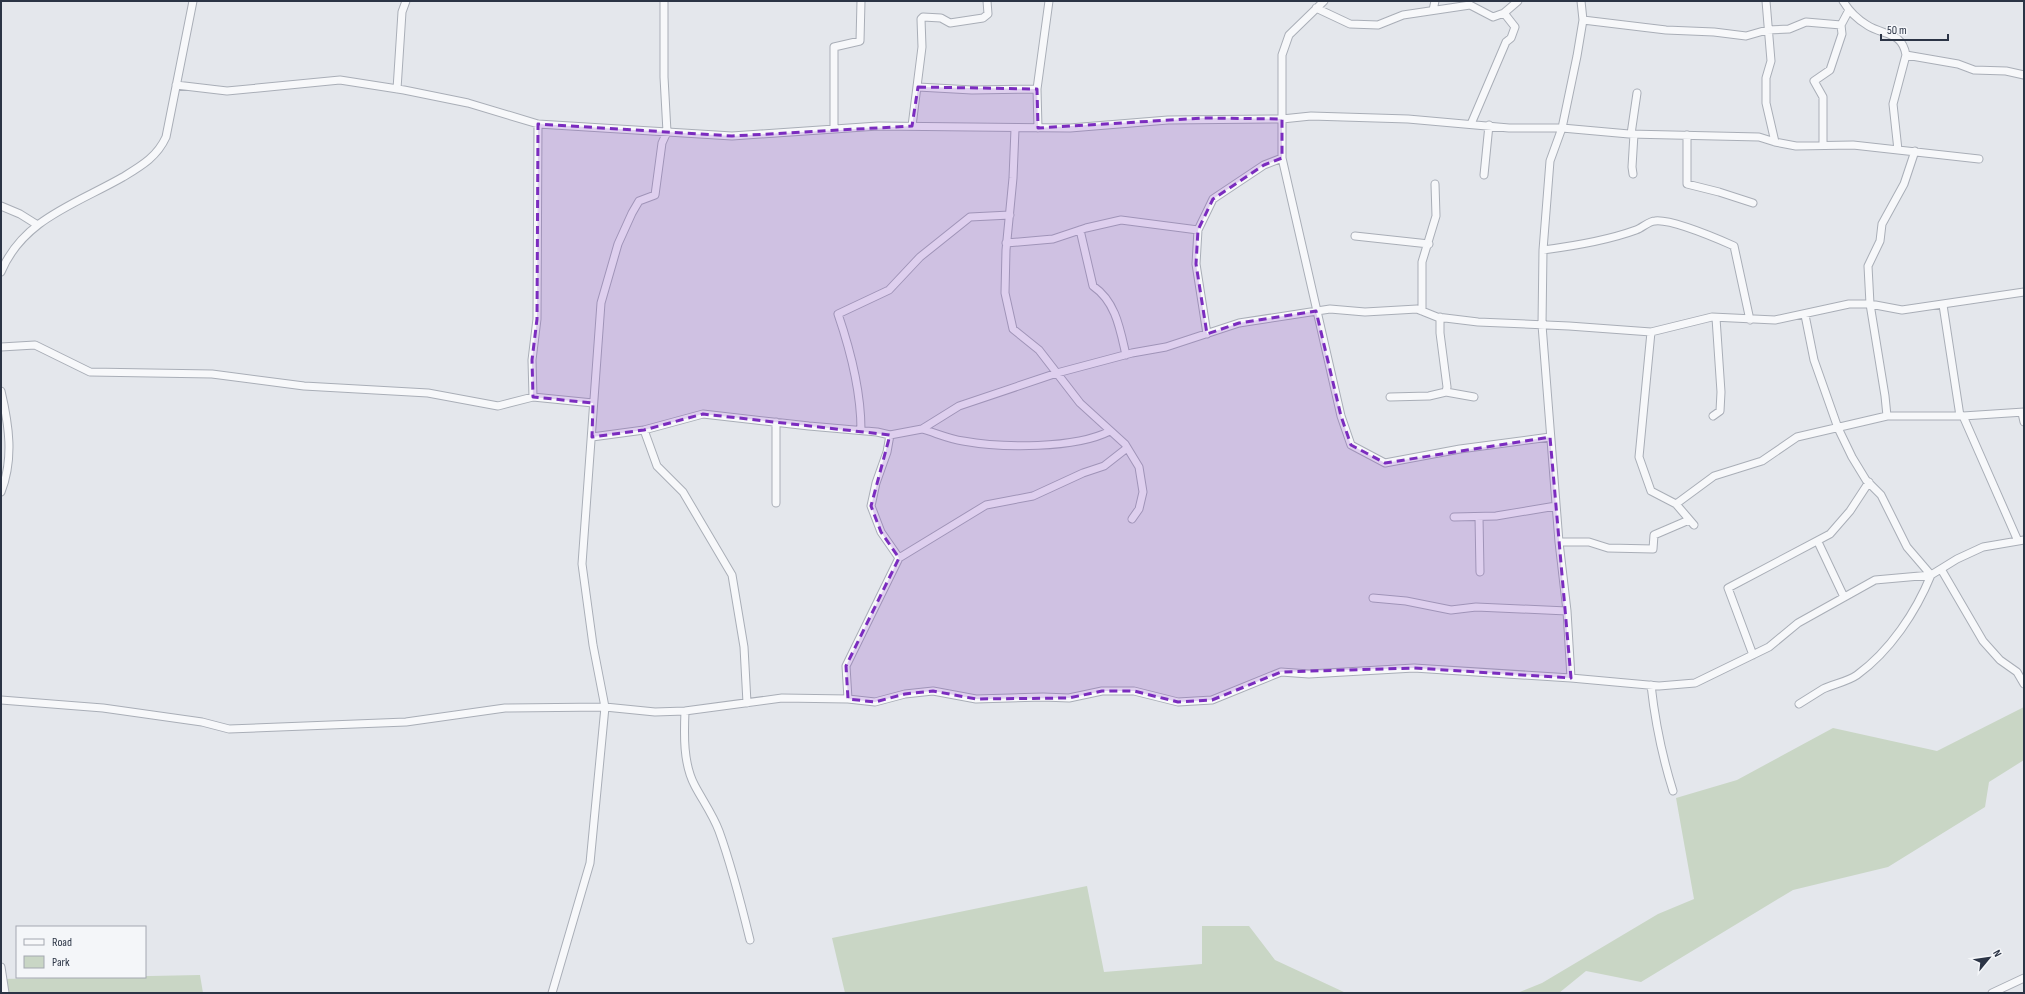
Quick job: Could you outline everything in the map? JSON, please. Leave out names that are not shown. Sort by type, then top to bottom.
[{"type":"street","points":[[1,272],[6,259],[18,241],[36,224],[123,177],[152,158],[161,149],[166,137],[193,1]]},
{"type":"street","points":[[397,89],[402,12],[406,1]]},
{"type":"street","points":[[552,993],[590,863],[605,707],[593,645],[582,564],[601,304],[618,244],[632,213],[639,201],[655,194],[662,142],[667,132],[664,77],[664,1]]},
{"type":"street","points":[[834,129],[834,47],[860,41],[861,1]]},
{"type":"street","points":[[912,126],[922,47],[921,19],[941,18],[950,23],[983,18],[988,14],[987,1]]},
{"type":"street","points":[[1038,128],[1037,89],[1049,1]]},
{"type":"street","points":[[1324,1],[1289,36],[1282,55],[1282,158],[1341,416],[1351,444],[1385,463],[1460,449],[1550,437]]},
{"type":"street","points":[[1433,10],[1435,1]]},
{"type":"street","points":[[1316,8],[1350,24],[1378,25],[1403,15],[1470,5],[1493,17],[1504,13],[1518,1]]},
{"type":"street","points":[[1571,678],[1567,612],[1559,542],[1542,325],[1543,250],[1550,161],[1562,128],[1578,56],[1583,20],[1581,1]]},
{"type":"street","points":[[1766,1],[1771,61],[1766,78],[1766,103],[1775,142]]},
{"type":"street","points":[[1843,1],[1849,10],[1868,25],[1900,39],[1905,46],[1906,55],[1892,104],[1898,150]]},
{"type":"street","points":[[1823,145],[1823,97],[1814,81],[1830,70],[1842,34],[1841,25],[1849,10]]},
{"type":"street","points":[[1471,124],[1506,42],[1511,38],[1515,27],[1504,13]]},
{"type":"street","points":[[1583,20],[1666,30],[1714,32],[1746,36],[1768,30],[1789,29],[1806,22],[1841,25]]},
{"type":"street","points":[[1906,55],[1958,64],[1974,70],[2006,71],[2024,75]]},
{"type":"street","points":[[176,85],[227,91],[340,80],[397,89],[468,103],[538,124],[732,136],[834,129],[912,126],[972,126],[1014,129],[1070,128],[1204,118],[1282,119],[1311,116],[1408,119],[1489,125],[1509,128],[1562,128],[1633,134],[1759,136],[1775,142],[1796,146],[1853,145],[1979,159]]},
{"type":"street","points":[[918,87],[972,90],[1037,89]]},
{"type":"street","points":[[1633,174],[1633,134],[1637,93]]},
{"type":"street","points":[[533,397],[532,360],[537,319],[538,124]]},
{"type":"street","points":[[1484,175],[1489,125]]},
{"type":"street","points":[[1014,129],[1013,178],[1006,243],[1005,292],[1013,329],[1039,350],[1080,403],[1127,448],[1139,467],[1143,492],[1139,509],[1132,519]]},
{"type":"street","points":[[1687,135],[1687,184],[1753,203]]},
{"type":"street","points":[[1887,416],[1870,304],[1868,266],[1880,241],[1882,224],[1904,184],[1915,151]]},
{"type":"street","points":[[1207,334],[1196,264],[1198,230],[1213,199],[1264,165],[1282,158]]},
{"type":"street","points":[[1422,311],[1422,262],[1429,244],[1436,216],[1435,184]]},
{"type":"street","points":[[1,206],[20,214],[36,224]]},
{"type":"street","points":[[861,430],[861,409],[853,365],[838,314],[890,290],[920,257],[970,217],[1010,215]]},
{"type":"street","points":[[1006,243],[1053,239],[1080,230],[1121,220],[1198,230]]},
{"type":"street","points":[[1543,250],[1579,245],[1616,236],[1637,230],[1655,220],[1676,224],[1734,246],[1750,320]]},
{"type":"street","points":[[1080,230],[1093,286],[1103,293],[1117,318],[1126,354]]},
{"type":"street","points":[[1354,236],[1429,244]]},
{"type":"street","points":[[592,436],[644,430],[703,414],[861,430],[890,435],[922,429],[959,406],[1057,373],[1126,354],[1166,347],[1239,322],[1330,309],[1365,312],[1417,309],[1440,317],[1478,322],[1651,332],[1716,318],[1775,320],[1805,315],[1849,304],[1870,304],[1902,310],[2024,292]]},
{"type":"street","points":[[1,700],[103,708],[202,722],[229,729],[406,722],[505,708],[605,707],[655,712],[685,711],[782,698],[848,699],[875,702],[905,694],[933,691],[976,699],[1047,697],[1069,698],[1102,691],[1134,691],[1178,702],[1212,700],[1281,672],[1309,674],[1414,668],[1571,678],[1651,685],[1695,683],[1768,647],[1798,623],[1874,580],[1931,575],[1957,559],[1983,547],[2021,541],[1961,416],[1943,305]]},
{"type":"street","points":[[1805,315],[1814,360],[1838,428],[1852,458],[1869,482],[1881,495],[1907,547],[1931,575]]},
{"type":"street","points":[[1440,317],[1440,333],[1448,387],[1446,392]]},
{"type":"street","points":[[1713,416],[1720,411],[1721,392],[1716,318]]},
{"type":"street","points":[[1559,542],[1589,542],[1608,548],[1653,549],[1654,535],[1691,522],[1676,504],[1651,491],[1639,457],[1651,332]]},
{"type":"street","points":[[1,347],[35,345],[90,372],[212,374],[304,386],[428,393],[498,406],[533,397],[593,403]]},
{"type":"street","points":[[1,391],[8,420],[10,449],[8,470],[1,492]]},
{"type":"street","points":[[1390,397],[1429,396],[1446,392],[1474,397]]},
{"type":"street","points":[[1676,504],[1714,476],[1762,461],[1797,437],[1887,416],[1961,416],[2023,413],[2024,422]]},
{"type":"street","points":[[776,422],[776,503]]},
{"type":"street","points":[[922,429],[963,441],[1000,446],[1063,443],[1100,436],[1110,431]]},
{"type":"street","points":[[644,430],[657,466],[683,492],[732,575],[744,647],[747,703]]},
{"type":"street","points":[[890,435],[887,452],[876,483],[872,506],[881,532],[899,558]]},
{"type":"street","points":[[848,699],[846,666],[899,558],[986,504],[1033,496],[1083,473],[1104,466],[1127,448]]},
{"type":"street","points":[[1753,655],[1728,588],[1763,571],[1787,556],[1818,542],[1830,534],[1850,511],[1869,482]]},
{"type":"street","points":[[1454,517],[1496,516],[1556,506]]},
{"type":"street","points":[[1479,516],[1480,572]]},
{"type":"street","points":[[1818,542],[1844,597]]},
{"type":"street","points":[[1941,569],[1983,641],[2000,660],[2017,672],[2024,684]]},
{"type":"street","points":[[1799,704],[1823,689],[1856,676],[1875,659],[1895,638],[1922,597],[1931,575]]},
{"type":"street","points":[[1373,598],[1406,601],[1452,610],[1476,607],[1567,612]]},
{"type":"street","points":[[1651,685],[1654,715],[1664,764],[1672,791]]},
{"type":"street","points":[[685,711],[684,731],[687,762],[694,784],[707,805],[719,830],[740,896],[750,940]]},
{"type":"street","points":[[1,967],[5,993]]},
{"type":"street","points":[[1992,993],[2024,978]]},
{"type":"highlighted area","points":[[918,87],[1037,89],[1038,128],[1204,118],[1282,119],[1282,158],[1264,165],[1213,199],[1198,230],[1196,264],[1207,334],[1239,323],[1316,311],[1341,416],[1351,445],[1385,463],[1550,437],[1571,678],[1414,668],[1281,672],[1212,700],[1178,702],[1134,691],[1102,691],[1069,698],[976,699],[933,691],[905,694],[875,702],[848,699],[846,666],[899,558],[881,532],[871,506],[890,435],[703,414],[644,430],[592,437],[593,403],[533,397],[532,360],[537,319],[538,124],[732,136],[912,126]]},
{"type":"green space","points":[[2024,707],[2024,760],[1989,782],[1985,807],[1888,867],[1793,890],[1641,982],[1586,971],[1559,993],[1517,993],[1542,983],[1658,914],[1694,899],[1676,798],[1737,780],[1833,728],[1937,751]]},
{"type":"green space","points":[[1087,886],[1104,972],[1202,964],[1202,926],[1249,926],[1275,960],[1346,993],[845,993],[832,938]]},
{"type":"green space","points":[[200,975],[203,993],[1,993],[1,979],[146,978],[146,976]]}]
